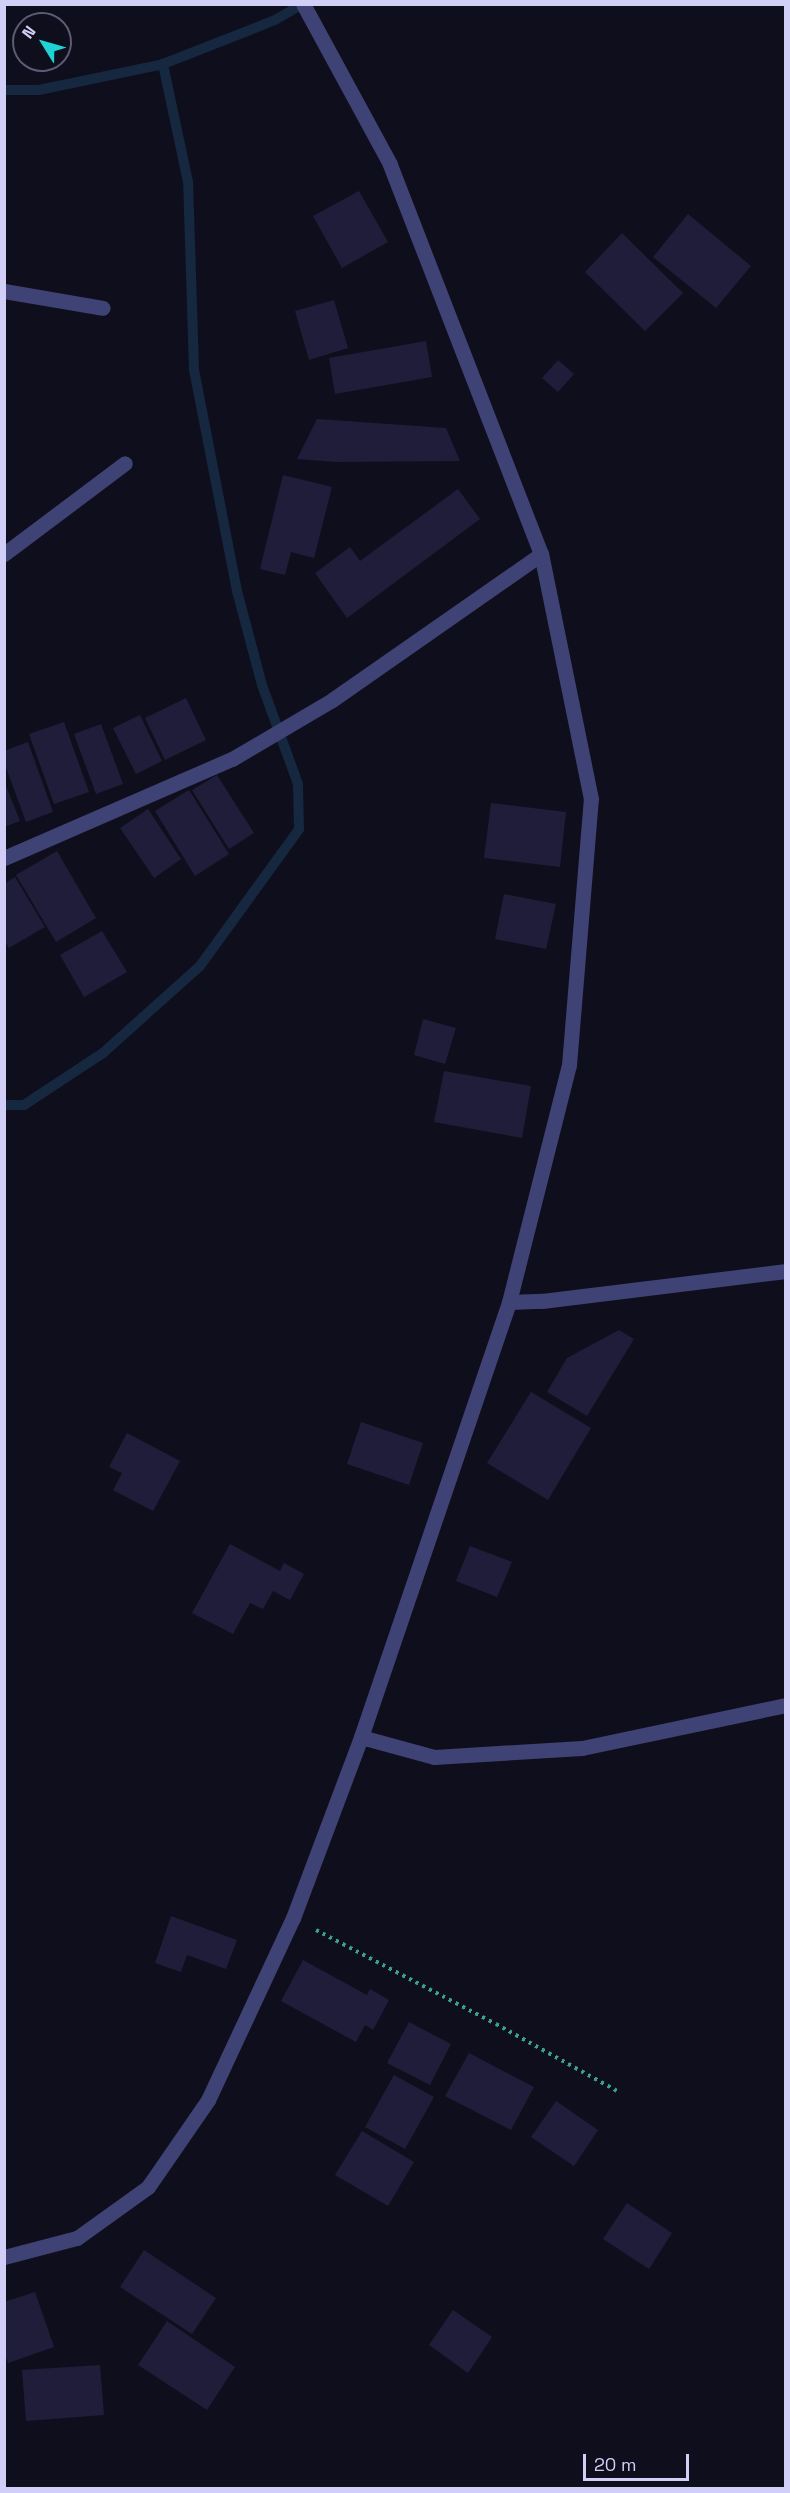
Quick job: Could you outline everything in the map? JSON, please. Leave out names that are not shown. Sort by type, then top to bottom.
[{"type":"street","points":[[4,2258],[76,2238],[148,2187],[208,2100],[294,1918],[361,1737],[509,1302],[569,1065],[591,800],[541,554],[390,164],[303,4]]},
{"type":"street","points":[[4,291],[103,308]]},
{"type":"street","points":[[4,555],[126,463]]},
{"type":"street","points":[[4,858],[232,759],[332,700],[541,554]]},
{"type":"street","points":[[509,1302],[542,1302],[786,1271]]},
{"type":"street","points":[[361,1737],[434,1757],[582,1748],[786,1705]]},
{"type":"path","points":[[294,1918],[486,2018],[620,2092]]},
{"type":"building","points":[[359,191],[388,242],[342,268],[313,216]]},
{"type":"building","points":[[688,214],[751,266],[716,308],[653,257]]},
{"type":"building","points":[[622,233],[683,293],[645,331],[585,272]]},
{"type":"building","points":[[334,300],[348,348],[309,360],[295,311]]},
{"type":"building","points":[[426,341],[432,377],[335,394],[329,358]]},
{"type":"building","points":[[558,360],[574,374],[558,392],[542,378]]},
{"type":"building","points":[[317,419],[446,428],[460,461],[336,462],[297,459]]},
{"type":"building","points":[[283,475],[332,487],[314,558],[291,552],[285,575],[260,569]]},
{"type":"building","points":[[458,489],[480,519],[347,618],[315,573],[350,547],[360,561]]},
{"type":"building","points":[[186,698],[206,740],[165,760],[145,718]]},
{"type":"building","points":[[140,715],[162,761],[136,774],[113,728]]},
{"type":"building","points":[[64,722],[89,792],[54,804],[29,734]]},
{"type":"building","points":[[101,724],[123,784],[96,794],[74,734]]},
{"type":"building","points":[[28,742],[53,812],[26,822],[4,762],[4,751]]},
{"type":"building","points":[[217,775],[254,833],[229,849],[192,790]]},
{"type":"building","points":[[4,781],[20,821],[4,827]]},
{"type":"building","points":[[189,790],[229,854],[195,876],[155,811]]},
{"type":"building","points":[[491,803],[566,812],[560,867],[484,858]]},
{"type":"building","points":[[148,809],[181,859],[154,878],[120,828]]},
{"type":"building","points":[[57,851],[96,918],[56,942],[16,875]]},
{"type":"building","points":[[15,877],[45,927],[9,948],[4,940],[4,884]]},
{"type":"building","points":[[504,894],[556,904],[546,949],[495,939]]},
{"type":"building","points":[[102,931],[127,972],[84,997],[60,955]]},
{"type":"building","points":[[423,1019],[456,1028],[445,1064],[414,1055]]},
{"type":"building","points":[[444,1071],[531,1086],[522,1138],[434,1122]]},
{"type":"building","points":[[619,1330],[634,1339],[587,1416],[547,1392],[567,1358]]},
{"type":"building","points":[[531,1392],[591,1428],[548,1500],[487,1463]]},
{"type":"building","points":[[361,1422],[423,1443],[409,1485],[347,1464]]},
{"type":"building","points":[[127,1433],[180,1461],[153,1511],[113,1490],[122,1473],[109,1467]]},
{"type":"building","points":[[230,1544],[280,1571],[284,1563],[304,1574],[290,1600],[273,1591],[263,1609],[250,1603],[233,1634],[192,1613]]},
{"type":"building","points":[[470,1546],[512,1562],[497,1597],[456,1581]]},
{"type":"building","points":[[171,1916],[237,1940],[226,1969],[187,1955],[181,1972],[155,1963]]},
{"type":"building","points":[[303,1960],[367,1995],[370,1989],[389,2000],[373,2030],[365,2025],[356,2042],[281,2001]]},
{"type":"building","points":[[409,2022],[451,2044],[430,2085],[387,2063]]},
{"type":"building","points":[[469,2053],[534,2087],[511,2130],[445,2096]]},
{"type":"building","points":[[394,2075],[434,2097],[405,2149],[365,2127]]},
{"type":"building","points":[[556,2101],[598,2130],[574,2166],[531,2137]]},
{"type":"building","points":[[362,2131],[414,2162],[388,2206],[335,2175]]},
{"type":"building","points":[[627,2203],[672,2233],[649,2269],[603,2239]]},
{"type":"building","points":[[144,2250],[216,2298],[192,2334],[120,2287]]},
{"type":"building","points":[[35,2292],[54,2347],[8,2363],[4,2353],[4,2302]]},
{"type":"building","points":[[453,2310],[492,2337],[468,2373],[429,2345]]},
{"type":"building","points":[[167,2321],[235,2367],[207,2410],[138,2365]]},
{"type":"building","points":[[100,2365],[104,2415],[26,2421],[22,2370]]},
{"type":"waterway","points":[[4,90],[39,90],[163,64],[275,20],[303,4]]},
{"type":"waterway","points":[[4,1105],[24,1105],[103,1053],[200,966],[299,829],[298,784],[262,685],[237,591],[194,370],[188,182],[163,64]]}]
